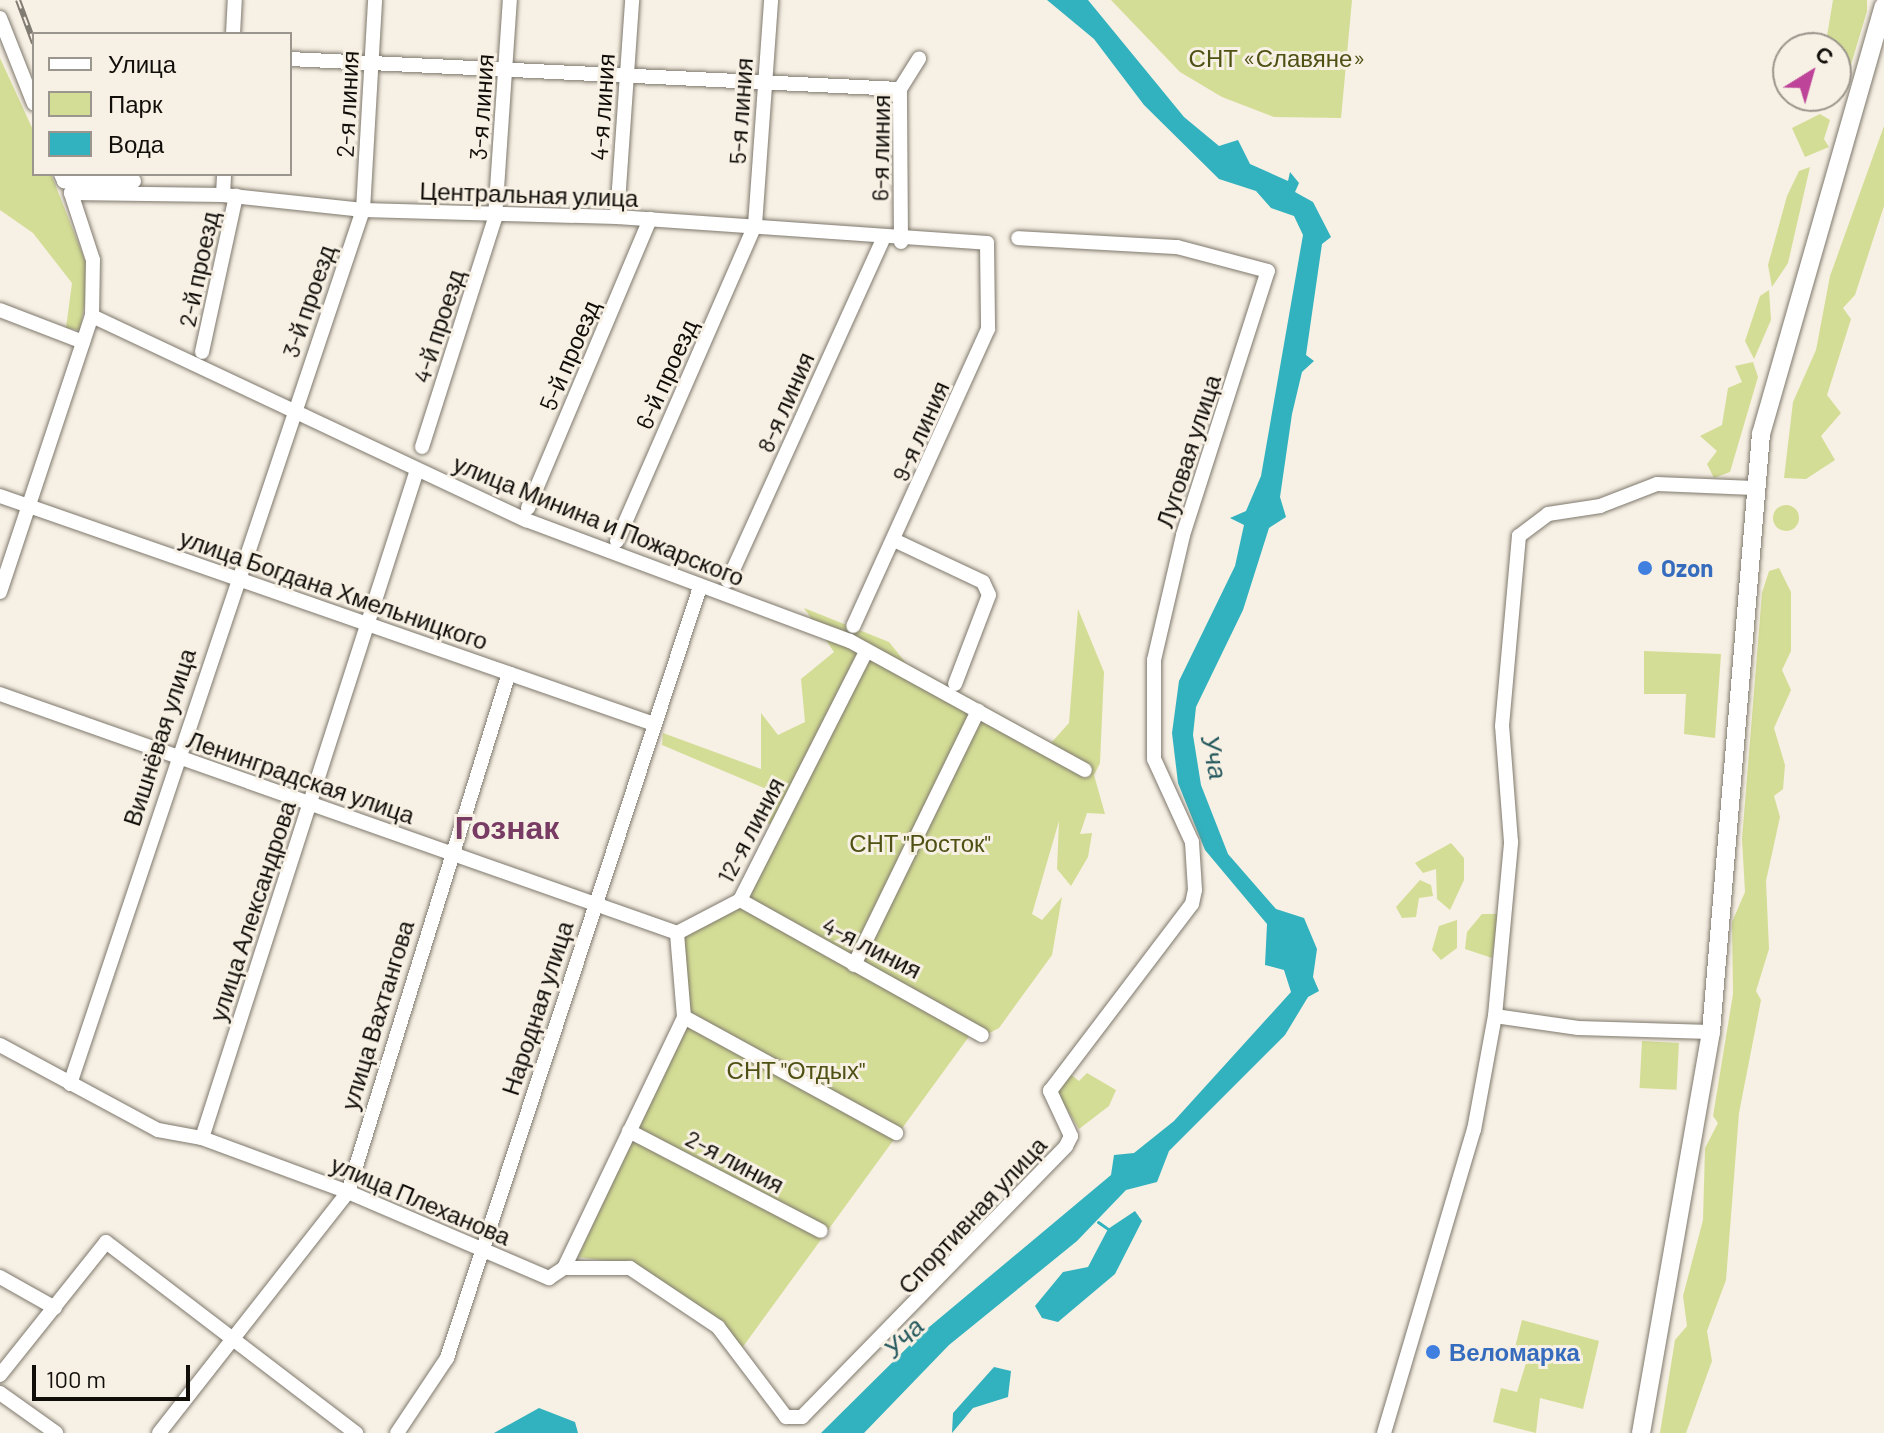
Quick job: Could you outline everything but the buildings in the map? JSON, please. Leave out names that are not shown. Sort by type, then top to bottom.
[{"type":"main road","points":[[1641,1433],[1711,1032],[1754,488],[1768,403],[1884,6]]},
{"type":"street","points":[[233,32],[235,0]]},
{"type":"street","name":"2-я линия","points":[[363,210],[375,0]]},
{"type":"street","name":"3-я линия","points":[[495,218],[510,0]]},
{"type":"street","name":"4-я линия","points":[[617,217],[632,0]]},
{"type":"street","name":"5-я линия","points":[[755,225],[771,0]]},
{"type":"street","points":[[0,18],[32,99]]},
{"type":"street","points":[[292,59],[763,87],[900,89]]},
{"type":"street","name":"6-я линия","points":[[901,242],[900,89],[919,59]]},
{"type":"street","name":"2-й проезд","points":[[202,352],[230,196],[225,176]]},
{"type":"street","points":[[0,592],[92,316],[93,260],[65,183],[134,181]]},
{"type":"street","name":"Центральная улица","points":[[65,183],[363,210],[495,218],[617,217],[755,225],[882,241],[987,243]]},
{"type":"street","name":"3-й проезд","points":[[296,406],[363,210]]},
{"type":"street","name":"4-й проезд","points":[[422,447],[495,218]]},
{"type":"street","name":"5-й проезд","points":[[528,508],[650,219]]},
{"type":"street","name":"6-й проезд","points":[[617,541],[755,225]]},
{"type":"street","name":"Луговая улица","points":[[1018,238],[1177,247],[1268,271],[1186,522],[1154,660],[1154,759],[1192,842],[1195,890]]},
{"type":"street","name":"8-я линия","points":[[728,581],[882,241]]},
{"type":"street","name":"9-я линия","points":[[853,626],[896,541],[988,329],[987,243]]},
{"type":"street","points":[[0,310],[83,342]]},
{"type":"street","name":"улица Минина и Пожарского","points":[[92,316],[296,406],[417,470],[866,652],[1085,770]]},
{"type":"street","name":"Вишнёвая улица","points":[[70,1084],[235,576],[296,406]]},
{"type":"street","name":"улица Александрова","points":[[202,1138],[417,470]]},
{"type":"street","points":[[1384,1433],[1474,1130],[1495,1016],[1511,842],[1502,726],[1519,536],[1548,514],[1600,506],[1632,490],[1678,481],[1754,488]]},
{"type":"street","name":"улица Богдана Хмельницкого","points":[[0,496],[654,724]]},
{"type":"street","points":[[896,541],[983,582],[989,595],[955,684]]},
{"type":"street","name":"Народная улица","points":[[397,1433],[447,1358],[480,1248],[700,587]]},
{"type":"street","name":"12-я линия","points":[[677,933],[740,900],[866,652]]},
{"type":"street","name":"улица Вахтангова","points":[[235,1340],[348,1192],[449,852],[509,673]]},
{"type":"street","name":"Ленинградская улица","points":[[0,694],[677,933]]},
{"type":"street","points":[[854,965],[978,711]]},
{"type":"street","name":"Спортивная улица","points":[[786,1417],[802,1417],[883,1342],[1062,1153],[1071,1136],[1050,1091],[1192,904],[1195,890]]},
{"type":"street","name":"4-я линия","points":[[740,900],[982,1035]]},
{"type":"street","points":[[564,1268],[684,1017],[677,933]]},
{"type":"street","points":[[1495,1016],[1578,1028],[1711,1032]]},
{"type":"street","points":[[684,1017],[896,1133]]},
{"type":"street","name":"улица Плеханова","points":[[0,1045],[158,1130],[202,1138],[348,1192],[549,1278],[564,1268],[630,1268],[718,1327],[786,1417]]},
{"type":"street","name":"2-я линия","points":[[629,1131],[821,1231]]},
{"type":"street","points":[[0,1375],[106,1242],[356,1433]]},
{"type":"street","points":[[0,1277],[55,1308]]},
{"type":"street","points":[[159,1433],[235,1340]]},
{"type":"street","points":[[0,1393],[56,1433]]},
{"type":"green space","name":"СНТ «Славяне»","points":[[1111,0],[1352,0],[1341,118],[1274,117],[1222,97],[1180,72]]},
{"type":"green space","points":[[1833,0],[1867,0],[1867,11],[1852,61],[1852,32],[1828,32]]},
{"type":"green space","points":[[0,58],[32,128],[32,176],[52,176],[90,273],[80,330],[66,328],[72,283],[33,233],[0,210]]},
{"type":"green space","points":[[1820,114],[1830,120],[1824,139],[1829,147],[1805,157],[1792,128]]},
{"type":"green space","points":[[1884,126],[1884,206],[1855,295],[1843,308],[1851,319],[1827,395],[1841,413],[1821,436],[1835,460],[1806,479],[1784,478],[1793,402],[1816,350],[1830,276]]},
{"type":"green space","points":[[1810,167],[1788,263],[1772,287],[1768,265],[1787,196],[1799,171]]},
{"type":"green space","points":[[1769,290],[1771,320],[1754,359],[1745,341],[1760,296]]},
{"type":"green space","points":[[1753,362],[1758,377],[1730,472],[1714,478],[1707,464],[1717,451],[1700,436],[1722,425],[1728,388],[1742,382],[1735,366]]},
{"type":"green space","points":[[1786,505],[1795,509],[1799,518],[1795,527],[1786,531],[1777,527],[1773,518],[1777,509]]},
{"type":"green space","points":[[1779,568],[1791,592],[1791,651],[1782,670],[1791,690],[1774,728],[1785,765],[1783,789],[1774,796],[1780,817],[1766,881],[1769,949],[1756,991],[1761,1000],[1739,1113],[1726,1280],[1707,1331],[1712,1361],[1686,1433],[1660,1433],[1675,1340],[1687,1326],[1683,1296],[1703,1220],[1705,1148],[1718,1123],[1713,1116],[1733,994],[1732,922],[1745,892],[1742,839],[1762,593],[1769,571]]},
{"type":"green space","name":"СНТ \"Росток\"","points":[[804,608],[889,642],[906,663],[1051,743],[1069,723],[1078,609],[1104,672],[1100,763],[1094,775],[1105,814],[1087,813],[1080,834],[1092,833],[1088,857],[1071,886],[1057,869],[1059,821],[1032,914],[1042,920],[1062,897],[1052,955],[999,1028],[974,1041],[978,1026],[949,1008],[746,900],[780,830],[766,822],[778,794],[662,745],[663,733],[761,769],[761,713],[778,735],[805,722],[801,679],[834,652]]},
{"type":"green space","points":[[1644,651],[1721,654],[1715,738],[1684,734],[1686,694],[1644,694]]},
{"type":"green space","points":[[1451,843],[1464,858],[1464,880],[1450,910],[1437,899],[1436,869],[1423,873],[1415,863]]},
{"type":"green space","points":[[1420,880],[1431,885],[1433,896],[1419,898],[1416,917],[1402,918],[1396,907]]},
{"type":"green space","name":"СНТ \"Отдых\"","points":[[740,903],[973,1031],[742,1348],[630,1264],[578,1257],[689,1015],[680,935]]},
{"type":"green space","points":[[1482,914],[1498,914],[1492,958],[1465,949],[1467,932]]},
{"type":"green space","points":[[1457,920],[1457,948],[1441,960],[1432,950],[1439,926]]},
{"type":"green space","points":[[1642,1041],[1679,1043],[1676,1090],[1640,1088]]},
{"type":"green space","points":[[1087,1073],[1116,1090],[1109,1106],[1079,1129],[1057,1093],[1070,1074],[1079,1081]]},
{"type":"green space","points":[[1522,1320],[1599,1341],[1583,1409],[1540,1398],[1536,1433],[1493,1422],[1501,1388],[1517,1392],[1527,1360],[1513,1355]]},
{"type":"water","points":[[1047,0],[1088,0],[1184,117],[1219,146],[1238,140],[1250,164],[1288,181],[1290,172],[1299,183],[1295,192],[1313,202],[1331,237],[1322,244],[1306,355],[1314,361],[1302,372],[1292,414],[1280,497],[1286,517],[1269,528],[1243,610],[1196,707],[1193,735],[1201,785],[1228,854],[1276,909],[1304,918],[1317,949],[1313,977],[1319,991],[1308,997],[1285,1035],[1169,1151],[1157,1182],[1126,1190],[1077,1241],[949,1345],[864,1433],[821,1433],[922,1333],[1111,1175],[1114,1155],[1134,1153],[1174,1121],[1291,992],[1284,970],[1265,965],[1267,924],[1205,850],[1178,783],[1172,733],[1179,681],[1235,566],[1244,525],[1230,518],[1246,511],[1261,476],[1303,235],[1294,216],[1271,208],[1256,191],[1219,179],[1144,105],[1094,39]]},
{"type":"water","points":[[1135,1211],[1142,1221],[1115,1274],[1058,1322],[1042,1318],[1035,1306],[1063,1272],[1088,1267],[1108,1229]]},
{"type":"water","points":[[994,1367],[1011,1371],[1008,1397],[973,1408],[952,1433],[953,1413]]},
{"type":"water","points":[[539,1408],[575,1422],[578,1433],[494,1433]]},
{"type":"waterway","points":[[1098,1222],[1108,1229]]},
{"type":"railway","points":[[18,0],[32,38]]},
{"type":"place","name":"Ozon","points":[[1645,568]]},
{"type":"place","name":"Веломарка","points":[[1433,1352]]},
{"type":"district","name":"Гознак","points":[[507,826]]},
{"type":"water label","name":"Уча","points":[[1215,757]]},
{"type":"water label","name":"Уча","points":[[903,1337]]}]
